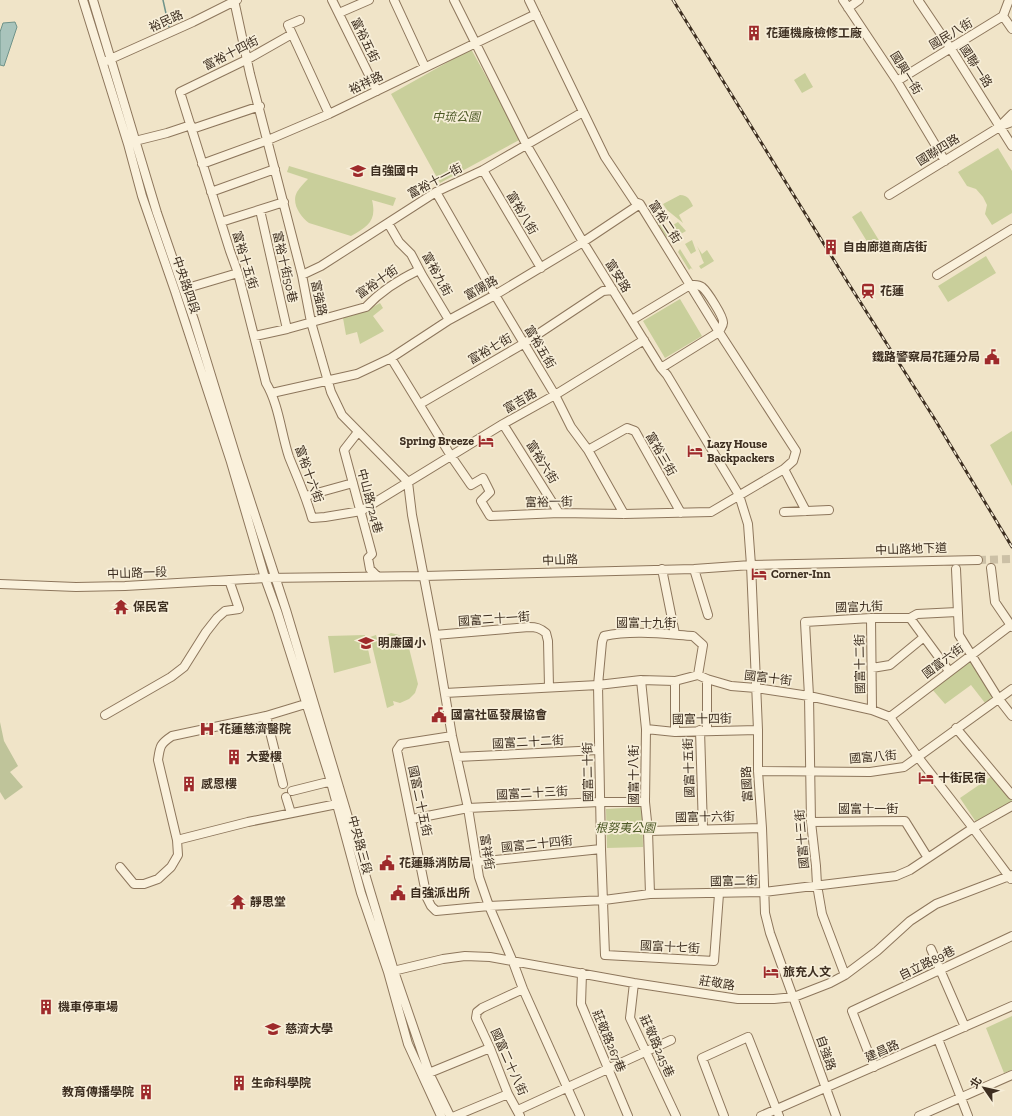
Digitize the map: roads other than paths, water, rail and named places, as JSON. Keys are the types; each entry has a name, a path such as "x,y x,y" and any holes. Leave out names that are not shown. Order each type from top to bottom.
{"street":[{"name":"中央路四段","path":"83,0 128,144 142,196 226,447 266,578"},
{"name":"中央路四段","path":"93,0 157,213 184,289 275,578"},
{"name":"富裕五街","path":"332,0 377,91"},
{"path":"339,13 369,0"},
{"path":"394,0 425,67"},
{"name":"富安路","path":"454,0 474,43 526,144 583,242 661,368 667,375 739,495 747,520 751,565"},
{"name":"富裕二街","path":"529,0 582,112 606,157 635,202 640,204 690,285"},
{"name":"國興一街","path":"843,0 862,26 897,81 945,161"},
{"path":"848,8 859,0"},
{"name":"國聯一路","path":"918,0 951,49 1012,146"},
{"path":"1009,0 1003,16 1012,29"},
{"name":"裕民路","path":"103,63 235,1"},
{"name":"富強路","path":"235,1 302,275 311,322 328,381 338,409 358,432 408,482"},
{"name":"裕祥路","path":"202,164 268,140 329,114 536,14"},
{"name":"國民八街","path":"897,81 1003,16"},
{"path":"300,20 288,25 329,114"},
{"name":"富裕十四街","path":"191,127 180,92 248,59 292,34"},
{"path":"135,141 191,127 260,106"},
{"name":"富裕十一街","path":"302,275 321,266 436,192 483,170 582,112"},
{"name":"國聯四路","path":"889,195 1000,126 1012,114"},
{"name":"國聯四路","path":"1000,126 1012,122"},
{"path":"191,127 211,192 275,169"},
{"name":"富裕八街","path":"483,170 541,268"},
{"name":"富裕十五街","path":"211,192 238,273 266,383 272,392"},
{"name":"富裕五街","path":"436,192 494,295 555,395 571,427 588,450 624,514"},
{"path":"222,222 284,202"},
{"name":"富陽路","path":"328,381 357,374 391,358 449,320 541,268 640,204"},
{"name":"富裕十街50巷","path":"260,210 288,329"},
{"name":"富裕九街","path":"388,223 399,242 412,254 419,270 449,320"},
{"path":"937,275 1012,229"},
{"name":"富裕十街","path":"254,336 288,329 366,307 404,277 419,270"},
{"path":"184,289 238,273"},
{"path":"632,320 690,285 697,284 703,287 714,303 723,318 723,324 719,332 661,368"},
{"name":"富裕七街","path":"420,404 524,344 603,291 613,290"},
{"name":"富裕一街","path":"391,358 451,456 471,485 483,478 490,492 481,501 490,516 559,513 624,514 710,512 784,469 793,461 796,451 719,332"},
{"name":"富吉路","path":"408,482 555,395 644,340"},
{"path":"272,392 328,381"},
{"name":"富裕十六街","path":"272,392 289,456 306,496 312,518 361,511 408,482"},
{"name":"富裕六街","path":"504,424 559,513"},
{"name":"富裕三街","path":"588,450 627,428 635,431 681,513"},
{"name":"中山路724巷","path":"358,432 344,450 372,554 368,558 370,569 378,576"},
{"path":"784,469 806,511"},
{"path":"408,482 412,515 424,576"},
{"path":"306,496 353,483"},
{"path":"784,512 829,510"},
{"name":"中山路地下道","path":"846,563 978,560"},
{"name":"中山路","path":"275,578 424,576 694,569 751,565 846,563"},
{"name":"富國路","path":"751,565 758,730 758,771 765,913 770,933 794,997"},
{"path":"991,568 995,602 1011,626"},
{"path":"662,569 675,634"},
{"path":"694,569 708,615"},
{"path":"956,569 959,635 998,698 1012,716"},
{"name":"富祥街","path":"424,576 452,736 468,808 479,878 523,988 580,1116"},
{"name":"中央路三段","path":"266,578 310,703"},
{"name":"中山路一段","path":"0,584 76,587 125,586 275,578"},
{"name":"中央路三段","path":"275,578 310,703 391,972 408,1044 441,1116"},
{"path":"105,715 171,677 184,667 206,632 217,618 225,611 239,610 229,580"},
{"name":"國富九街","path":"809,622 871,618 910,618 917,614 957,612"},
{"name":"國富十二街","path":"871,618 872,710"},
{"path":"910,618 950,671"},
{"name":"國富十三街","path":"809,622 805,622 809,696 811,822 817,885 822,914 845,975"},
{"name":"國富六街","path":"890,717 1011,626"},
{"name":"國富二十一街","path":"435,635 536,627 546,633 548,641 548,687"},
{"name":"國富十九街","path":"598,685 602,642 604,636 611,634 646,633 693,636 702,645 698,675"},
{"path":"872,668 890,666 924,637"},
{"path":"445,693 598,685 641,680 675,681 698,675"},
{"name":"國富十街","path":"698,675 707,680 731,686 809,696 872,710 890,717"},
{"name":"國富十八街","path":"641,680 646,729 645,802 648,831 650,894"},
{"name":"國富十五街","path":"702,829 703,731 707,680"},
{"path":"675,681 675,732"},
{"name":"國富二十街","path":"598,685 601,849 605,956"},
{"name":"國富八街","path":"758,771 877,771 904,767 1012,689"},
{"path":"120,867 134,884 144,884 158,879 171,866 178,855 177,840 158,760 159,750 163,742 172,736 266,716 310,703"},
{"path":"266,716 283,784"},
{"path":"890,717 918,758 1011,877"},
{"path":"956,728 1012,795"},
{"name":"國富十四街","path":"646,729 675,732 758,730"},
{"name":"國富二十五街","path":"436,912 427,898 397,750 401,744 452,736"},
{"name":"國富二十二街","path":"457,757 599,750"},
{"path":"291,813 289,794 334,780"},
{"name":"中央路三段","path":"334,780 337,804 361,893 429,1073 450,1116"},
{"name":"國富二十三街","path":"412,819 468,808 600,802 645,802"},
{"path":"177,840 291,813 337,804"},
{"name":"國富二街","path":"436,912 489,906 604,900 650,894 719,894 764,892 896,876 910,870 973,828 1012,806"},
{"name":"國富十一街","path":"811,822 905,821 928,858"},
{"name":"國富十六街","path":"648,831 762,828"},
{"name":"國富二十四街","path":"476,862 601,849"},
{"name":"莊敬路","path":"391,972 443,959 465,956 490,957 634,983 738,999 774,1000 794,997 830,983 845,975 878,951 910,921 936,904 1011,877"},
{"name":"國富十七街","path":"605,956 714,961 719,894"},
{"name":"自立路89巷","path":"874,1067 852,1011 1012,936"},
{"path":"931,949 965,1027"},
{"name":"莊敬路267巷","path":"582,973 581,1004 628,1116"},
{"name":"莊敬路245巷","path":"634,983 630,1018 676,1116"},
{"name":"國富二十八街","path":"519,1113 508,1094 490,1048 476,1018 477,1012 482,1008 523,988"},
{"name":"自強路","path":"794,997 836,1116"},
{"name":"建昌路","path":"761,1116 778,1113 874,1067 1011,1008"},
{"path":"724,1116 702,1058 748,1037 778,1113"},
{"path":"938,1039 968,1116"},
{"path":"519,1113 566,1087 608,1070 671,1040"},
{"path":"429,1073 490,1048"},
{"path":"919,1116 1012,1075"},
{"path":"455,1116 508,1094"}],"water":[{"path":"15,22 17,27 4,66 0,65 0,32 3,23"}],"waterway":[{"path":"163,0 169,27"}],"tunnel":[{"path":"978,560 1012,559"}],"railway":[{"path":"673,0 850,286 934,418 1012,547"}],"place":[{"name":"花蓮機廠檢修工廠","path":"754,33"},
{"name":"自強國中","path":"358,171"},
{"name":"自由廊道商店街","path":"831,247"},
{"name":"花蓮","path":"868,291"},
{"name":"鐵路警察局花蓮分局","path":"992,357"},
{"name":"Spring Breeze","path":"486,441"},
{"name":"Lazy House Backpackers","path":"695,451"},
{"name":"Corner-Inn","path":"759,574"},
{"name":"保民宮","path":"121,607"},
{"name":"明廉國小","path":"366,643"},
{"name":"國富社區發展協會","path":"439,715"},
{"name":"花蓮慈濟醫院","path":"207,729"},
{"name":"大愛樓","path":"234,757"},
{"name":"十街民宿","path":"926,778"},
{"name":"感恩樓","path":"189,784"},
{"name":"花蓮縣消防局","path":"387,863"},
{"name":"自強派出所","path":"398,893"},
{"name":"靜思堂","path":"238,902"},
{"name":"旅充人文","path":"771,972"},
{"name":"機車停車場","path":"46,1007"},
{"name":"慈濟大學","path":"273,1029"},
{"name":"生命科學院","path":"239,1083"},
{"name":"教育傳播學院","path":"146,1092"}],"park label":[{"name":"中琉公園","path":"456,117"},
{"name":"根努夷公園","path":"625,828"}]}
